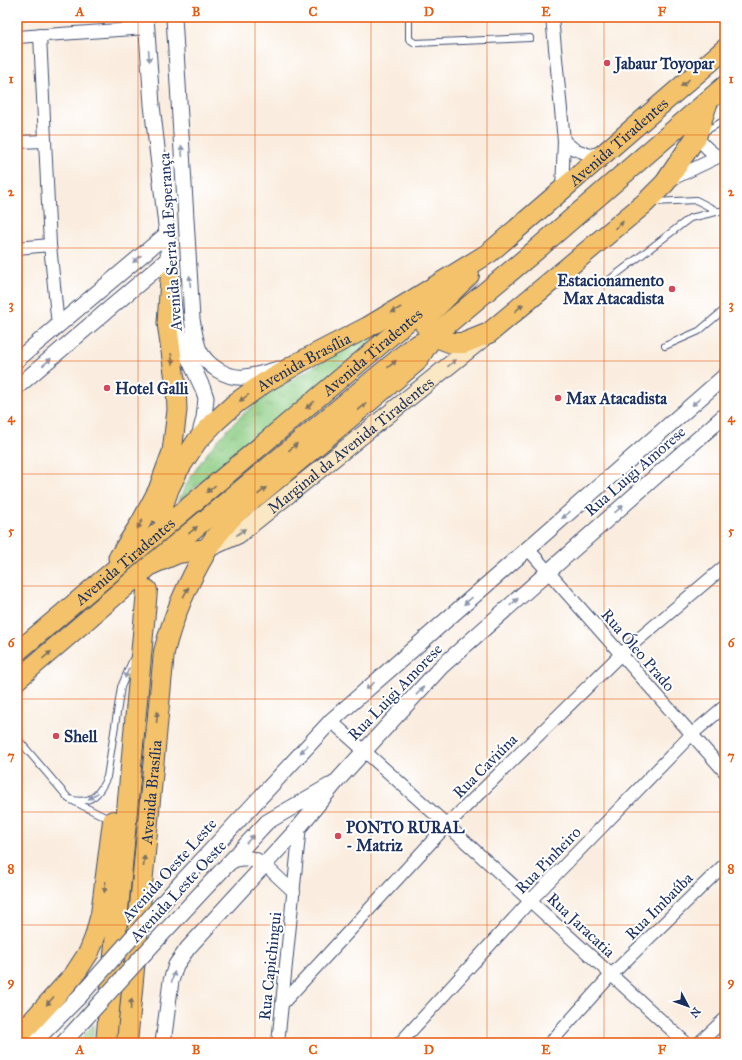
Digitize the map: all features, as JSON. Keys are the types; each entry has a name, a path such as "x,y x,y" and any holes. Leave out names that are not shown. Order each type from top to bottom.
{"highway":[{"name":"Avenida Tiradentes","path":"489,253 725,49"},
{"name":"Avenida Tiradentes","path":"433,336 725,86"},
{"path":"489,253 481,263 429,314 425,326 433,336 452,343 464,342 489,333 645,203 665,183 696,137 708,101"},
{"path":"637,162 696,137"},
{"name":"Avenida Brasília","path":"160,514 178,470 197,441 216,420 236,404 264,383 300,362 368,327 489,253"},
{"name":"Avenida Brasília","path":"127,1043 164,652 170,626 180,602 207,549 218,533 235,514 416,362 433,336"},
{"path":"152,564 178,553 207,549"},
{"name":"Avenida Brasília","path":"106,1043 147,590"},
{"path":"17,1038 74,975 89,952 95,937 101,914 113,820 136,711"}],"main road":[{"name":"Avenida Tiradentes","path":"17,652 489,253"},
{"path":"84,624 97,605 99,599 99,583 131,541 142,522 158,490 172,452 177,410 176,387 167,323 170,279"},
{"name":"Marginal da Avenida Tiradentes","path":"207,549 238,535 489,333"},
{"name":"Avenida Tiradentes","path":"17,680 152,564 411,348 433,336"}],"street":[{"name":"Avenida Serra da Esperança","path":"174,17 192,320 197,344 200,352 209,364 229,376 244,377 256,375 300,362"},
{"path":"552,17 564,141 562,190"},
{"name":"Avenida Serra da Esperança","path":"146,22 152,105 176,324 185,350 206,398 204,418 197,441"},
{"path":"17,36 40,35 146,22"},
{"path":"40,35 50,245 58,326"},
{"path":"696,137 708,149 722,156"},
{"path":"17,142 45,141"},
{"path":"564,141 574,150 590,155 607,150"},
{"path":"665,183 722,156"},
{"path":"17,360 167,234"},
{"path":"17,248 50,245"},
{"path":"17,387 168,259"},
{"name":"Rua Luigi Amorese","path":"331,721 725,376"},
{"name":"Rua Luigi Amorese","path":"163,1043 170,992 176,965 188,948 300,826 336,782 441,667 725,415"},
{"name":"Rua Óleo Prado","path":"528,549 725,772"},
{"name":"Rua Caviúna","path":"282,1004 448,825 621,654 725,566"},
{"name":"Rua Pinheiro","path":"400,1043 530,901 692,734 725,706"},
{"name":"Rua Jaracatia","path":"331,721 448,825 686,1043"},
{"name":"Avenida Oeste Leste","path":"33,1043 80,996 176,889 331,721"},
{"name":"Avenida Leste Oeste","path":"63,1043 266,822 336,782"},
{"name":"Rua Capichingui","path":"278,1043 300,826"},
{"path":"224,868 232,860 244,858 255,859 265,865"},
{"name":"Rua Imbaúba","path":"550,1043 612,975 725,864"},
{"name":"Rua Capichingui","path":"265,865 294,892"},
{"path":"699,1043 725,1019"}],"lane":[{"path":"409,17 409,39 411,42 415,43 530,38"},
{"path":"696,137 725,120"},
{"path":"645,203 696,200 722,211"},
{"path":"609,280 690,218 722,211"},
{"path":"665,346 699,331 725,309"},
{"path":"70,799 80,802 90,799 101,790 107,777 121,687 142,637"},
{"path":"17,738 70,799 113,820"}],"green space":[{"path":"409,310 178,502 183,490 210,450 227,430 255,404 266,395"},
{"path":"94,1024 92,1043 77,1043"}],"place":[{"name":"Jabaur Toyopar","path":"607,63"},
{"name":"Estacionamento Max Atacadista","path":"672,289"},
{"name":"Hotel Galli","path":"107,388"},
{"name":"Max Atacadista","path":"558,398"},
{"name":"Shell","path":"56,736"},
{"name":"PONTO RURAL - Matriz","path":"338,836"}]}
